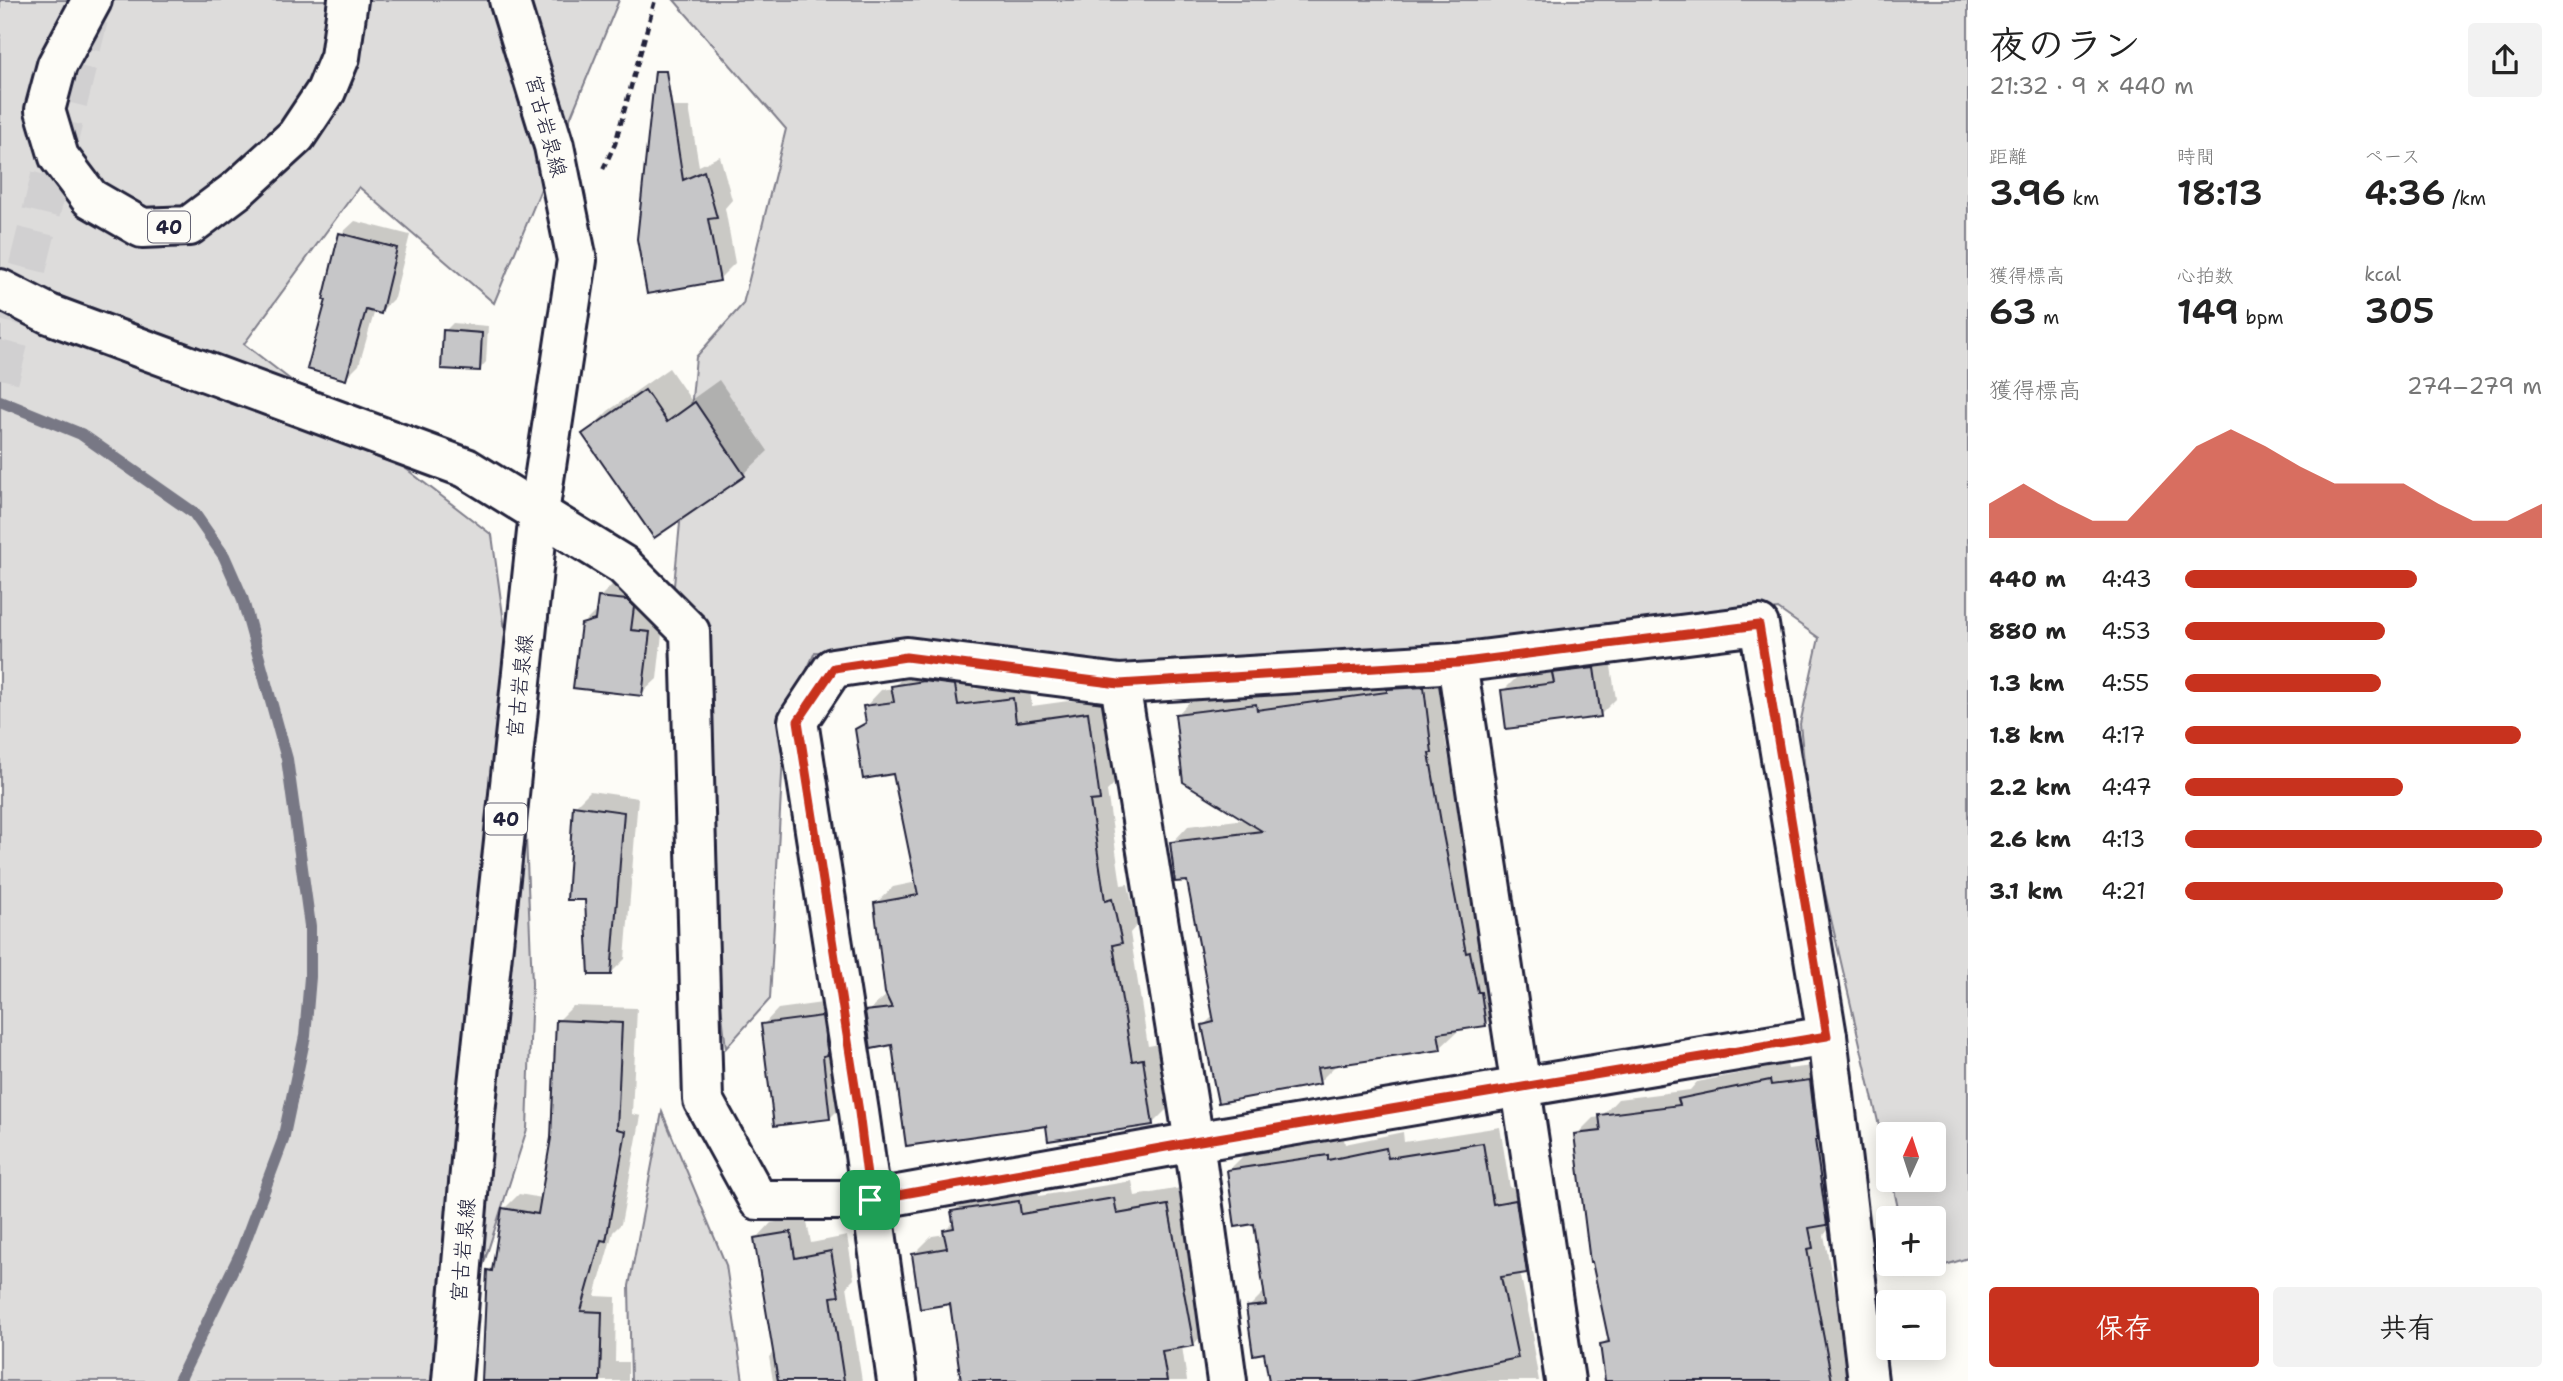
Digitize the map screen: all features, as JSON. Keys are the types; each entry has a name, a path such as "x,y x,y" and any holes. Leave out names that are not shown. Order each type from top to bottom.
{"street":[{"name":"40","path":"92,0 57,65 45,110 59,157 90,198 142,228 189,226 238,189 296,136 326,91 340,57 348,0"},
{"name":"宮古岩泉線","path":"452,1381 475,1113 538,513 577,260 554,146 509,0"},
{"path":"0,289 50,314 466,468 623,565 690,632 703,1100 758,1200 870,1200 1194,1142 1827,1036"},
{"path":"897,1381 859,1112 798,721 834,668 906,657 1119,684 1457,663 1759,625 1827,1036 1868,1381"},
{"path":"1457,663 1565,1381"},
{"path":"1119,684 1194,1142 1227,1381"}],"path":[{"path":"598,178 615,144 655,0"}],"shaded area":[{"path":"0,0 619,0 494,303 359,187 244,344 492,535 523,762 532,984 527,1129 446,1381 0,1381"},
{"path":"674,0 1968,0 1968,1258 1946,1265 1946,1206 1897,1206 1895,1192 1946,1192 1946,1122 1878,1122 1812,837 1800,724 1819,638 1778,609 1561,637 1388,647 1209,665 1082,664 815,652 785,718 770,999 726,1048 673,596 696,357 743,304 786,129"},
{"path":"662,1112 726,1265 743,1381 631,1381 629,1286"}],"building":[{"path":"655,71 666,71 683,180 704,171 717,218 708,219 720,281 647,294 637,239"},
{"path":"339,233 397,248 381,314 366,310 346,380 307,369 326,300 323,300"},
{"path":"443,330 482,333 480,371 441,369"},
{"path":"645,390 667,422 695,402 745,476 654,538 582,434"},
{"path":"598,597 627,600 634,607 631,630 650,632 642,696 573,688 581,624 595,620"},
{"path":"1594,668 1601,717 1506,729 1501,690 1554,683 1552,673"},
{"path":"924,681 955,685 958,705 1013,698 1016,722 1088,712 1100,800 1090,801 1105,901 1112,899 1122,943 1113,945 1132,1061 1143,1059 1153,1125 1048,1141 1046,1126 906,1146 892,1045 871,1049 865,1011 892,1008 885,993 874,903 918,895 893,774 863,779 855,729 866,723 863,706 894,702 891,686"},
{"path":"1424,687 1432,753 1429,753 1443,834 1466,953 1470,952 1478,992 1481,992 1486,1026 1438,1033 1441,1050 1317,1068 1320,1084 1218,1103 1202,1025 1214,1022 1187,881 1175,882 1170,842 1262,831 1183,782 1175,714 1256,704 1257,710 1387,692 1387,689"},
{"path":"573,805 624,812 611,975 589,975 585,900 567,900"},
{"path":"822,1016 828,1055 823,1056 830,1119 774,1126 761,1024"},
{"path":"556,1020 622,1023 617,1129 626,1131 606,1241 601,1240 581,1311 602,1312 600,1381 482,1381 487,1270 492,1271 502,1208 538,1214 551,1138"},
{"path":"1770,1080 1771,1085 1810,1080 1827,1225 1809,1228 1813,1248 1807,1249 1832,1381 1605,1381 1600,1344 1609,1342 1590,1262 1574,1134 1601,1131 1599,1115 1680,1105 1678,1099"},
{"path":"1483,1143 1493,1204 1516,1200 1527,1273 1501,1277 1518,1358 1408,1381 1269,1381 1264,1353 1253,1355 1246,1307 1266,1305 1254,1224 1235,1227 1227,1170 1328,1155 1328,1160 1386,1148 1388,1158"},
{"path":"1114,1198 1117,1214 1168,1205 1194,1346 1162,1351 1167,1381 961,1381 950,1304 920,1309 912,1254 947,1248 943,1230 954,1228 951,1211 1019,1201 1021,1214"},
{"path":"791,1232 795,1258 831,1251 839,1296 831,1297 844,1381 778,1381 754,1238"}],"waterway":[{"path":"0,401 81,434 194,513 224,556 242,597 287,759 310,926 310,977 305,1036 283,1140 241,1252 179,1381"}],"tunnel":[{"path":"0,379 89,19"}],"route":[{"path":"1759,625 1827,1036 1194,1142 870,1200 859,1112 798,721 834,668 906,657 1119,684 1457,663 1759,625"}]}
